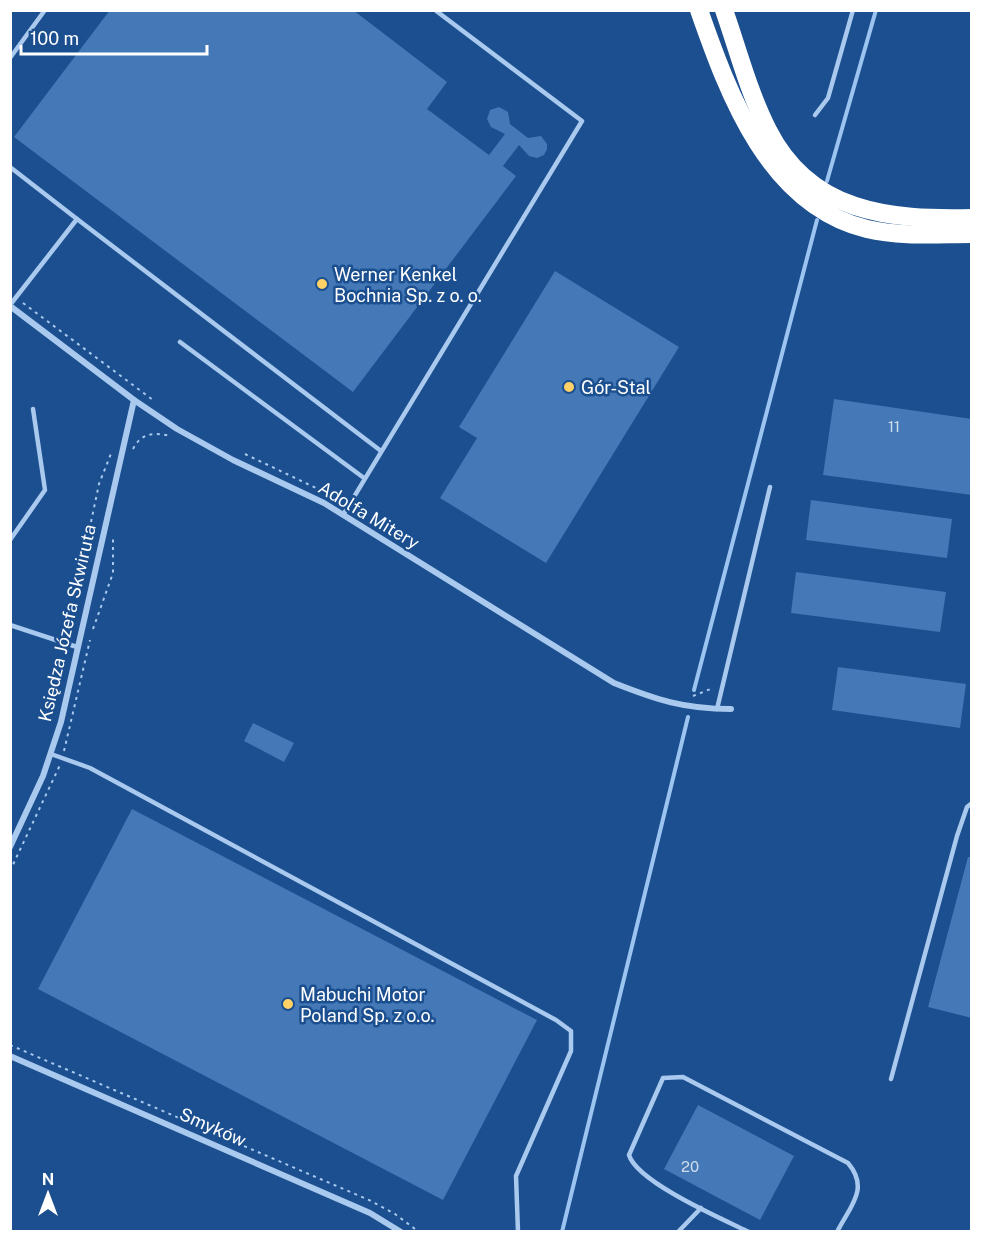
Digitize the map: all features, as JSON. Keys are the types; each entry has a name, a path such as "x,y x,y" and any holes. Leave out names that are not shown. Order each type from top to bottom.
{"highway":[{"path":"699,10 723,71 754,136 769,162 802,196 839,221 867,229 901,234 972,234"},
{"path":"724,10 768,130 784,156 804,177 845,204 871,213 900,217 972,218"}],"street":[{"name":"Adolfa Mitery","path":"10,306 134,400 206,446 303,492 343,514 614,683 694,709 730,709"},
{"name":"Księdza Józefa Skwiruta","path":"10,847 51,754 134,400"},
{"name":"Smyków","path":"10,1056 370,1213 401,1232"}],"lane":[{"path":"10,58 45,10"},
{"path":"343,514 582,121 435,10"},
{"path":"815,115 828,98 853,10"},
{"path":"10,166 381,451"},
{"path":"10,306 77,219"},
{"path":"180,342 364,478"},
{"path":"10,540 45,490 33,409"},
{"path":"717,709 770,487"},
{"path":"10,625 77,647"},
{"path":"51,754 90,768 556,1020 571,1031 571,1051 516,1176 518,1232"},
{"path":"891,1079 957,836 967,807 972,803"},
{"path":"749,1232 701,1208 644,1175 632,1164 629,1155 663,1078 683,1077 848,1163 856,1173 858,1192 837,1232"},
{"path":"678,1232 701,1208"}],"path":[{"path":"17,298 156,402"},
{"path":"91,522 99,484 116,436 125,439"},
{"path":"10,1045 369,1200 395,1214 419,1232"}],"building":[{"name":"Werner Kenkel Bochnia Sp. z o. o.","path":"110,10 353,10 447,82 427,109 489,155 505,134 491,127 487,119 490,110 499,107 508,112 510,124 528,138 541,136 547,144 547,149 544,155 537,158 529,156 519,145 503,166 516,176 353,392 14,137"},
{"name":"Gór-Stal","path":"555,271 679,347 546,563 440,498 477,438 459,427"},
{"path":"834,399 972,419 972,495 823,475"},
{"path":"811,500 952,519 947,558 806,540"},
{"path":"796,572 946,592 940,632 791,613"},
{"path":"838,667 966,684 960,728 832,710"},
{"path":"253,723 294,743 284,762 244,741"},
{"name":"Mabuchi Motor Poland Sp. z o.o.","path":"132,809 537,1020 443,1200 38,989"},
{"path":"968,857 972,857 972,1018 928,1007"},
{"path":"698,1105 794,1156 760,1220 664,1169"}],"waterway":[{"path":"827,181 876,10"},
{"path":"694,690 817,220"},
{"path":"562,1232 688,717"}],"place":[{"name":"Werner Kenkel Bochnia Sp. z o. o.","path":"322,284"},
{"name":"Gór-Stal","path":"569,387"},
{"name":"Mabuchi Motor Poland Sp. z o.o.","path":"288,1004"}]}
